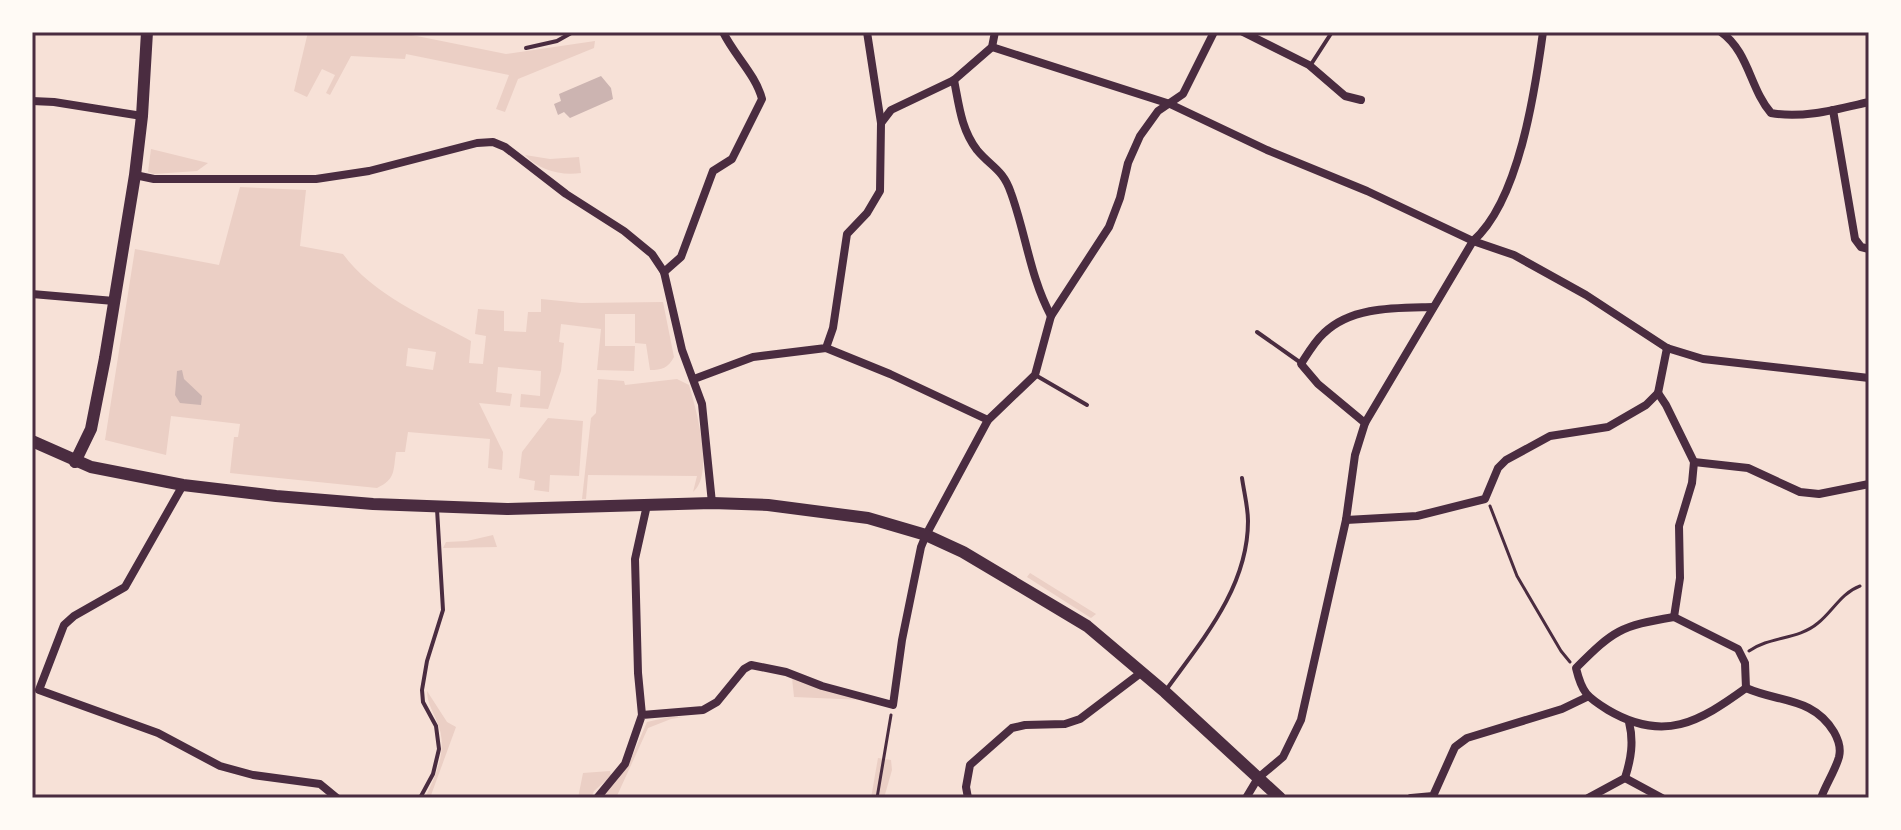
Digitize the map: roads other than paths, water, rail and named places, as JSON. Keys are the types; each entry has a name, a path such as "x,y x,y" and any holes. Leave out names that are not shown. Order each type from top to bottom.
{"main road":[{"path":"75,462 91,429 114,301 135,175 147,32"},
{"path":"32,441 75,462 183,485 276,496 507,509 712,503 768,505 868,518 926,535 974,559 1087,626 1165,692 1280,798"}],"street":[{"path":"664,272 681,257 713,171 732,159 762,99 758,86 733,53 723,32"},
{"path":"826,348 833,328 847,234 867,213 880,191 881,123 867,32"},
{"path":"881,123 891,110 954,80 992,47 995,32"},
{"path":"642,715 703,710 717,702 744,669 751,665 786,672 822,686 893,705 902,640 926,535 988,420 1035,375 1051,316 1109,227 1128,163 1140,136 1158,111 1183,94 1214,32"},
{"path":"1243,32 1261,35 1310,66 1345,96 1361,100"},
{"path":"1246,798 1258,778 1283,757 1301,720 1346,520 1355,455 1365,423 1473,241 1486,230 1519,155 1543,32"},
{"path":"1721,32 1740,52 1763,105 1771,113 1782,115 1833,110 1869,102"},
{"path":"992,47 1170,104 1473,241 1514,255 1586,295 1667,348 1703,359 1869,378"},
{"path":"954,80 961,119 970,140 1002,172 1012,193 1040,296 1051,316"},
{"path":"32,101 142,116"},
{"path":"1833,110 1855,239 1861,247 1869,249"},
{"path":"135,175 154,179 316,179 369,171 477,143 493,142 505,147 566,194 624,231 652,254 664,272 682,350 702,404 712,503"},
{"path":"32,294 114,301"},
{"path":"1365,423 1318,384 1301,364 1322,334 1340,320 1355,314 1392,308 1433,307"},
{"path":"694,379 753,357 826,348 988,420"},
{"path":"1346,520 1417,516 1485,499 1498,468 1506,460 1550,436 1608,427 1646,405 1658,393 1667,348"},
{"path":"1658,393 1694,462 1692,483 1679,526 1680,578 1674,617"},
{"path":"1694,462 1748,468 1800,492 1819,494 1869,484"},
{"path":"183,485 125,587 64,625 39,690 158,733 220,766 253,775 320,784 337,798"},
{"path":"597,798 625,764 642,715 635,559 647,505"},
{"path":"1674,617 1727,642 1743,655 1746,688 1712,712 1687,723 1660,727 1629,722 1587,697 1579,683 1576,668 1606,639 1625,627 1674,617"},
{"path":"968,798 966,787 970,765 1012,728 1065,724 1080,719 1142,672"},
{"path":"1746,688 1817,710 1831,727 1840,753 1821,798"},
{"path":"1411,798 1435,797 1455,747 1467,738 1562,709 1587,697"},
{"path":"1588,798 1625,778 1632,757 1629,722"},
{"path":"1625,778 1662,798"}],"lane":[{"path":"526,48 557,41 573,32"},
{"path":"1310,66 1332,32"},
{"path":"1257,332 1301,364"},
{"path":"1035,375 1087,405"},
{"path":"1165,692 1229,598 1241,568 1248,521 1242,478"},
{"path":"420,798 433,774 439,749 436,726 423,702 422,690 427,661 443,610 437,506"}]}
